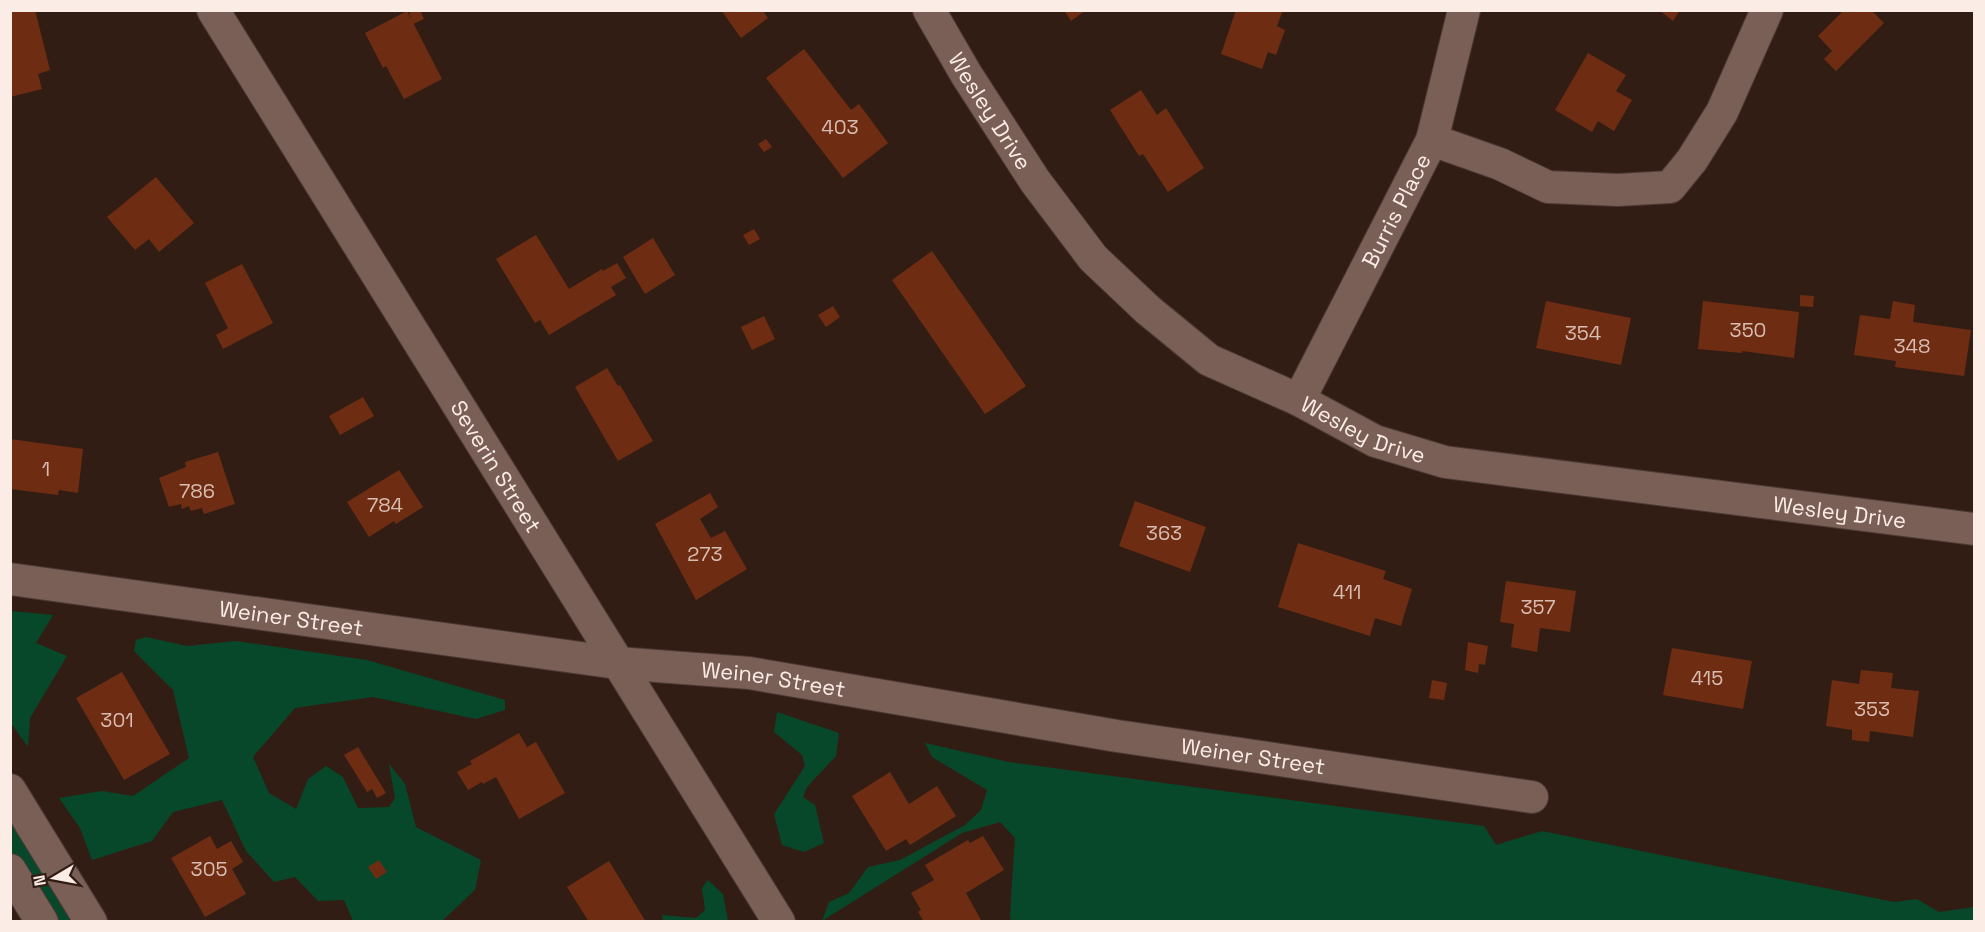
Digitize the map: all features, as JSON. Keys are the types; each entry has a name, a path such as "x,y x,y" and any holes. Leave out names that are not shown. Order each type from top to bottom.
{"street":[{"name":"Severin Street","path":"213,10 779,921"},
{"name":"Wesley Drive","path":"929,10 966,74 1035,181 1093,258 1148,310 1209,360 1299,400 1375,441 1445,462 1974,529"},
{"name":"Burris Place","path":"1299,400 1432,140 1464,10"},
{"path":"1432,140 1500,164 1548,187 1618,190 1670,187 1692,159 1722,112 1767,10"},
{"name":"Weiner Street","path":"10,579 617,663 748,673 1117,736 1532,797"},
{"path":"10,789 91,921"},
{"path":"10,870 42,921"}],"green space":[{"path":"11,611 53,615 36,643 67,656 30,718 28,747 11,723"},
{"path":"146,637 187,646 236,641 367,660 505,700 505,710 476,719 373,697 295,708 253,757 269,793 296,809 308,779 326,766 343,777 358,808 389,807 395,798 389,764 405,784 416,827 481,860 475,890 442,921 353,921 344,900 318,901 295,877 274,882 246,851 222,800 173,812 152,841 92,860 80,828 59,798 102,791 133,796 189,758 173,690 134,651 136,640"},
{"path":"777,712 839,733 836,756 807,787 803,797 815,805 824,843 804,852 782,845 774,814 805,766 802,755 774,732"},
{"path":"925,743 1009,762 1484,826 1496,845 1542,831 1894,902 1917,899 1939,912 1974,907 1974,921 1011,921 1015,838 1000,822 962,833 822,921 829,902 849,893 868,867 900,860 965,825 981,810 987,790 932,757"},
{"path":"10,807 80,921 53,921 11,851"},
{"path":"708,880 723,894 728,921 663,921 662,915 696,918 705,910 702,888"}],"building":[{"path":"10,10 35,10 50,70 38,74 42,89 10,97"},
{"path":"420,10 424,19 413,24 409,13"},
{"path":"721,10 762,10 768,18 741,38"},
{"path":"1064,10 1086,10 1071,21"},
{"path":"1236,10 1283,10 1277,26 1285,30 1276,55 1268,52 1262,69 1221,54"},
{"path":"1659,10 1680,10 1673,21"},
{"path":"1844,10 1871,10 1884,23 1836,71 1824,59 1832,51 1818,36"},
{"path":"407,11 442,79 404,99 386,66 383,68 365,33"},
{"path":"804,49 851,110 859,104 888,143 843,178 766,78"},
{"path":"1588,53 1626,75 1616,91 1632,100 1614,131 1598,121 1592,132 1555,110"},
{"path":"1141,90 1157,115 1166,108 1204,168 1168,192 1143,154 1139,156 1110,110"},
{"path":"766,139 772,147 764,152 758,144"},
{"path":"156,177 194,223 159,252 149,239 135,250 107,217"},
{"path":"754,229 760,239 749,245 743,235"},
{"path":"536,235 569,289 602,269 603,271 617,263 626,278 611,287 616,295 549,335 540,320 535,323 496,259"},
{"path":"653,238 675,275 645,294 623,257"},
{"path":"932,251 1026,386 985,414 892,280"},
{"path":"242,264 273,323 223,349 216,335 228,328 205,283"},
{"path":"1800,295 1814,296 1813,307 1800,306"},
{"path":"1546,301 1631,318 1621,365 1536,348"},
{"path":"1703,301 1799,312 1794,358 1742,351 1742,353 1698,349"},
{"path":"1893,301 1915,305 1913,322 1971,330 1964,376 1895,367 1896,361 1854,355 1860,315 1890,319"},
{"path":"833,306 840,317 826,327 818,315"},
{"path":"764,316 775,339 752,350 741,327"},
{"path":"607,368 618,386 620,385 653,441 618,461 575,387"},
{"path":"363,397 374,416 340,435 329,416"},
{"path":"10,439 83,449 78,493 59,490 58,495 10,489"},
{"path":"218,452 235,504 204,514 202,508 191,511 189,506 182,509 181,504 169,507 159,478 186,467 185,462"},
{"path":"399,470 423,507 396,524 394,521 369,537 347,502"},
{"path":"710,493 718,507 700,519 711,538 725,531 747,569 696,600 655,524"},
{"path":"1135,501 1206,527 1190,572 1119,546"},
{"path":"1298,543 1386,571 1383,579 1412,589 1401,626 1375,618 1370,636 1278,607"},
{"path":"1506,581 1576,591 1570,632 1540,628 1537,652 1511,647 1514,624 1500,622"},
{"path":"1468,642 1488,646 1485,665 1479,664 1478,673 1465,670"},
{"path":"1672,648 1752,661 1743,709 1663,695"},
{"path":"1861,670 1893,673 1891,688 1919,691 1913,737 1870,731 1869,742 1852,740 1852,730 1826,726 1832,680 1859,684"},
{"path":"122,672 170,754 124,780 76,698"},
{"path":"1432,680 1447,683 1444,700 1429,698"},
{"path":"519,733 527,747 536,742 565,793 519,819 496,777 468,790 457,772 472,764 470,761"},
{"path":"358,747 386,793 377,798 372,789 367,792 344,755"},
{"path":"890,772 909,804 937,786 956,816 910,845 906,839 886,851 852,796"},
{"path":"210,836 217,849 231,841 243,862 232,869 246,894 205,917 171,858"},
{"path":"983,836 1004,870 966,893 982,922 924,922 918,912 921,910 911,893 934,880 925,865 968,840 970,843"},
{"path":"379,860 387,872 376,879 368,867"},
{"path":"609,861 646,922 589,922 567,887"}]}
